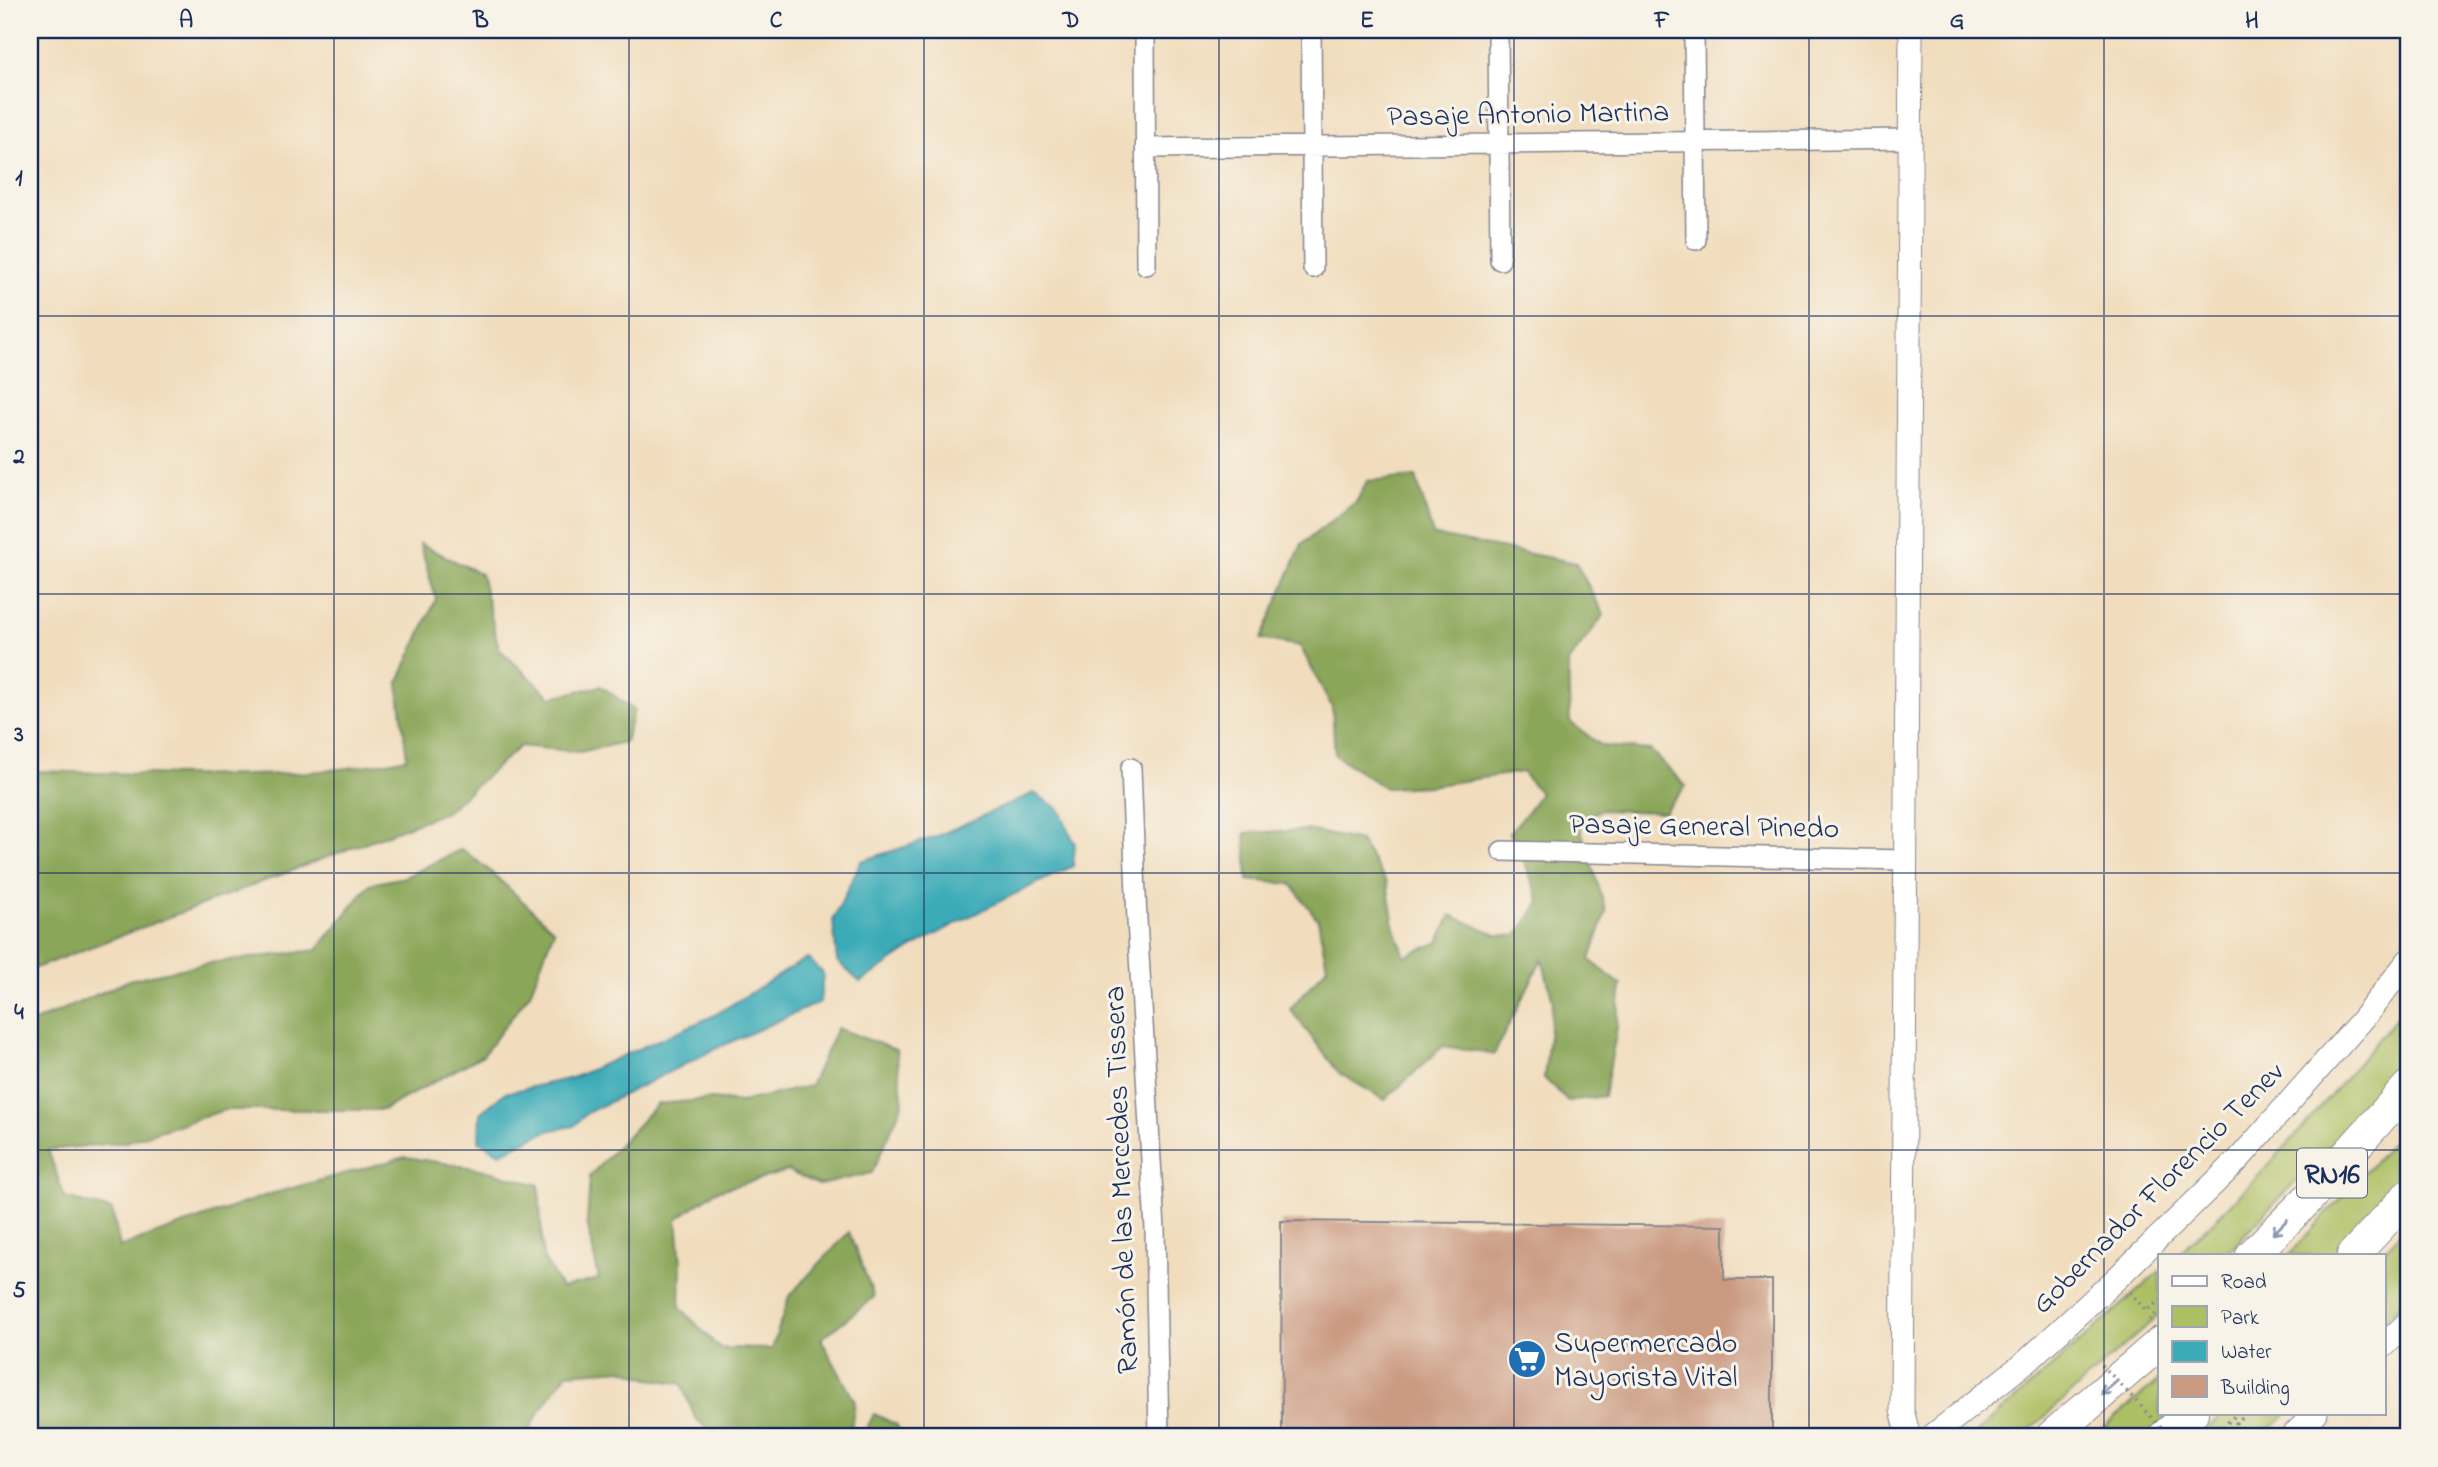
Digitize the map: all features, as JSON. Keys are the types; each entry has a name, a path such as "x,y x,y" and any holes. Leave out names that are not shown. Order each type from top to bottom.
{"highway":[{"name":"RN16","path":"2253,1254 2307,1200 2408,1087"},
{"name":"RN16","path":"2354,1254 2408,1196"},
{"path":"2051,1437 2158,1345"},
{"path":"2164,1437 2191,1414"}],"street":[{"path":"1145,30 1146,265"},
{"path":"1311,30 1313,268"},
{"path":"1499,30 1500,260"},
{"path":"1694,30 1696,240"},
{"path":"1909,1437 1902,1410 1911,30"},
{"name":"Pasaje Antonio Martina","path":"1146,148 1911,139"},
{"name":"Ramón de las Mercedes Tissera","path":"1131,768 1155,1229 1159,1437"},
{"name":"Pasaje General Pinedo","path":"1502,850 1905,860"},
{"name":"Gobernador Florencio Tenev","path":"1931,1437 2028,1360 2238,1160 2362,1020 2408,961"},
{"path":"2386,1344 2408,1322"},
{"path":"2291,1437 2315,1414"}],"path":[{"path":"2127,1287 2146,1311 2158,1302"},
{"path":"2102,1365 2169,1437"},
{"path":"2212,1437 2237,1414"},
{"path":"2246,1414 2236,1423 2249,1437"}],"green space":[{"path":"1416,477 1433,535 1576,563 1604,615 1568,662 1570,722 1602,746 1650,750 1686,786 1664,812 1601,810 1578,820 1606,911 1590,960 1621,985 1616,1034 1604,1096 1568,1101 1544,1078 1553,1001 1542,959 1494,1054 1443,1046 1385,1100 1339,1073 1290,1009 1327,967 1318,920 1291,884 1248,880 1245,833 1308,830 1360,841 1387,883 1394,926 1405,956 1439,942 1451,915 1497,935 1516,936 1540,902 1523,858 1509,833 1540,793 1522,772 1429,786 1385,788 1335,755 1332,707 1300,646 1261,639 1302,544 1357,501 1367,481"},
{"path":"420,544 481,574 499,649 551,697 601,686 634,710 625,742 580,752 520,746 446,812 30,970 30,771 267,775 314,772 407,758 398,683 436,599"},
{"path":"462,849 554,930 530,993 483,1055 383,1110 224,1110 125,1142 48,1150 65,1198 112,1210 120,1247 267,1195 405,1157 481,1169 539,1185 543,1257 561,1288 599,1279 587,1222 590,1176 657,1104 712,1099 741,1102 810,1086 837,1028 896,1050 903,1103 872,1173 819,1185 788,1171 716,1191 677,1219 681,1264 680,1307 719,1348 772,1349 789,1296 849,1232 874,1297 821,1339 855,1402 850,1437 716,1437 695,1418 681,1383 649,1379 623,1369 567,1373 540,1411 526,1437 30,1437 30,1024 132,979 209,963 317,950 370,884 405,877"},
{"path":"2408,1003 2408,1057 2376,1097 2226,1254 2178,1254 2239,1196 2326,1101"},
{"path":"2408,1125 2408,1176 2336,1254 2290,1254"},
{"path":"2408,1224 2408,1296 2386,1320 2386,1254 2382,1254"},
{"path":"2158,1273 2158,1316 2022,1437 1972,1437"},
{"path":"2158,1381 2158,1414 2174,1414 2145,1437 2093,1437"},
{"path":"874,1414 897,1425 902,1437 869,1437 866,1430"},
{"path":"2224,1414 2287,1414 2260,1437 2197,1437"}],"water":[{"path":"1034,793 1059,809 1075,844 1073,866 938,933 860,982 837,961 833,920 861,861 935,837"},
{"path":"807,958 823,973 820,1002 715,1049 587,1113 574,1126 547,1131 500,1153 479,1141 480,1113 505,1093 572,1078 713,1016"}],"building":[{"name":"Supermercado Mayorista Vital","path":"1281,1221 1724,1226 1724,1280 1772,1280 1772,1437 1282,1437"}],"place":[{"name":"Supermercado Mayorista Vital","path":"1527,1359"}]}
